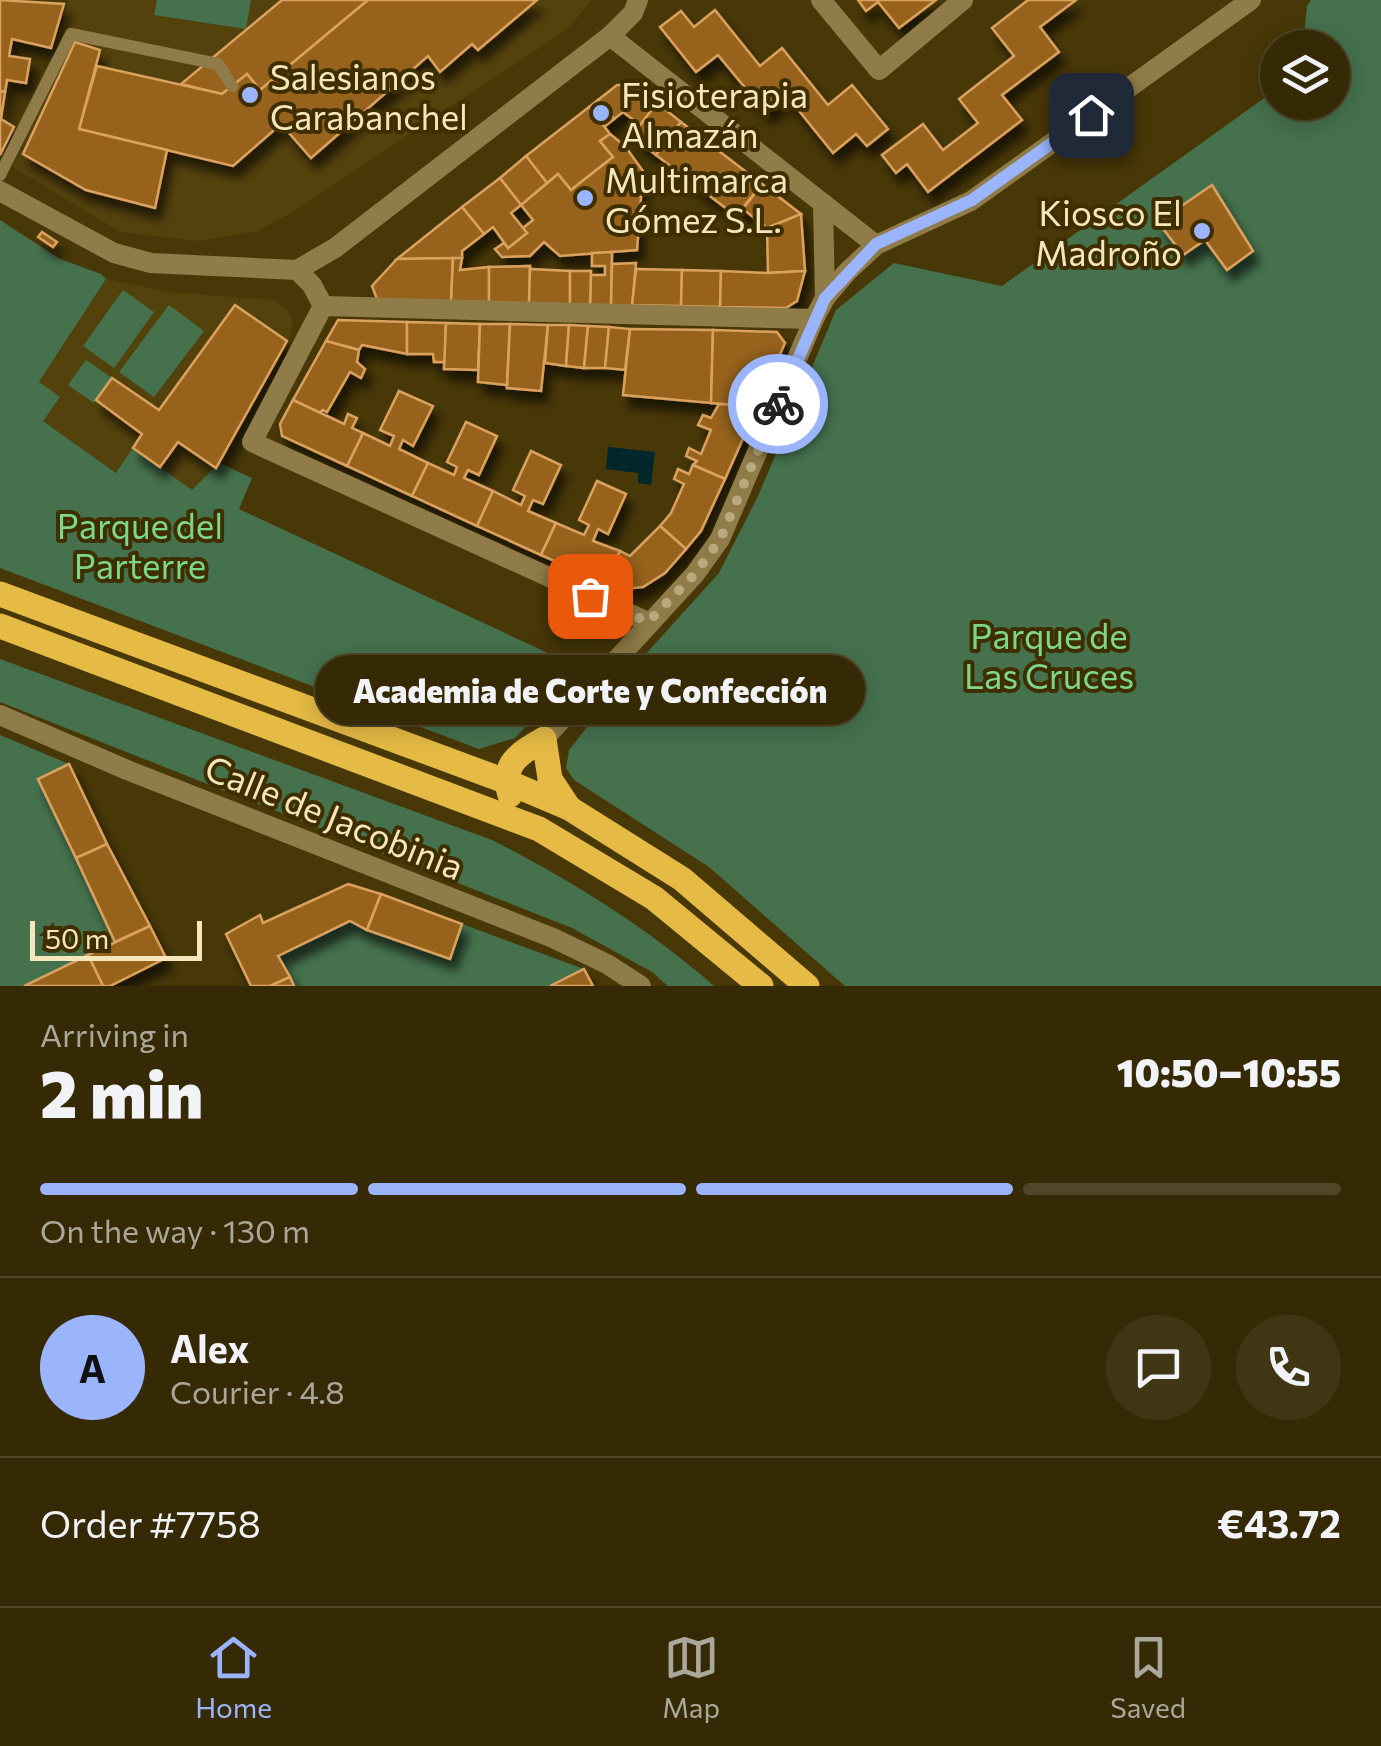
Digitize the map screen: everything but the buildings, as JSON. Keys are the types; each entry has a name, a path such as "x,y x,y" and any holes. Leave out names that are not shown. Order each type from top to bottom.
{"main road":[{"path":"0,594 506,781 569,808 682,879 807,986"},
{"path":"0,626 539,829 654,898 761,986"},
{"path":"539,829 512,802 506,781 510,766 521,752 544,739 550,779 569,808"}],"street":[{"path":"0,191 114,254 151,262 297,270 335,248 610,36 636,6 652,0"},
{"path":"821,0 878,70 963,0"},
{"path":"544,739 695,574 720,540 825,298 876,244 972,200 1251,0"},
{"path":"610,36 876,244"},
{"path":"823,203 825,298"},
{"path":"297,270 312,285 323,306"},
{"path":"323,306 814,319"},
{"path":"323,306 252,442 648,622"},
{"name":"Calle de Jacobinia","path":"0,715 128,770 553,938 642,986"}],"lane":[{"path":"0,175 71,34 218,64 232,86"}],"shaded area":[{"name":"Salesianos Carabanchel","path":"69,0 591,0 569,28 290,214 255,232 196,241 120,232 0,159 49,62"},
{"path":"106,279 168,292 274,300 289,312 291,334 216,468 192,490 116,473 43,420 39,383"}],"green space":[{"path":"157,0 251,0 246,29 154,15"},
{"name":"Parque de Las Cruces","path":"1311,0 1381,0 1381,986 845,986 709,867 574,780 566,768 569,750 635,666 719,573 759,494 836,310 894,263 1002,286 1260,101 1260,120 1350,120 1350,30 1305,30"},
{"name":"Parque del Parterre","path":"0,220 60,259 106,279 39,382 60,397 43,421 116,473 133,448 192,490 219,463 252,478 239,509 580,668 515,738 479,749 0,568"},
{"path":"123,290 154,312 114,368 83,346"},
{"path":"169,305 204,331 154,397 119,372"},
{"path":"86,360 112,378 94,403 68,385"},
{"path":"0,659 492,840 607,906 714,986 668,986 652,972 572,928 0,702"},
{"path":"0,735 69,764 39,779 115,942 24,986 0,986"},
{"path":"350,921 449,959 462,924 584,969 550,986 294,986 278,956"}],"water":[{"path":"608,447 655,452 651,485 638,483 638,473 606,469"}],"way so far":[{"path":"590,596 648,622 695,574 720,540 778,404"}],"place":[{"name":"Salesianos Carabanchel","path":"250,95"},
{"name":"Fisioterapia Almazán","path":"601,113"},
{"name":"Multimarca Gómez S.L.","path":"585,198"},
{"name":"Kiosco El Madroño","path":"1202,231"},
{"name":"Academia de Corte y Confección","path":"590,596"}],"route":[{"path":"778,404 825,298 876,244 972,200 1091,115"}]}
